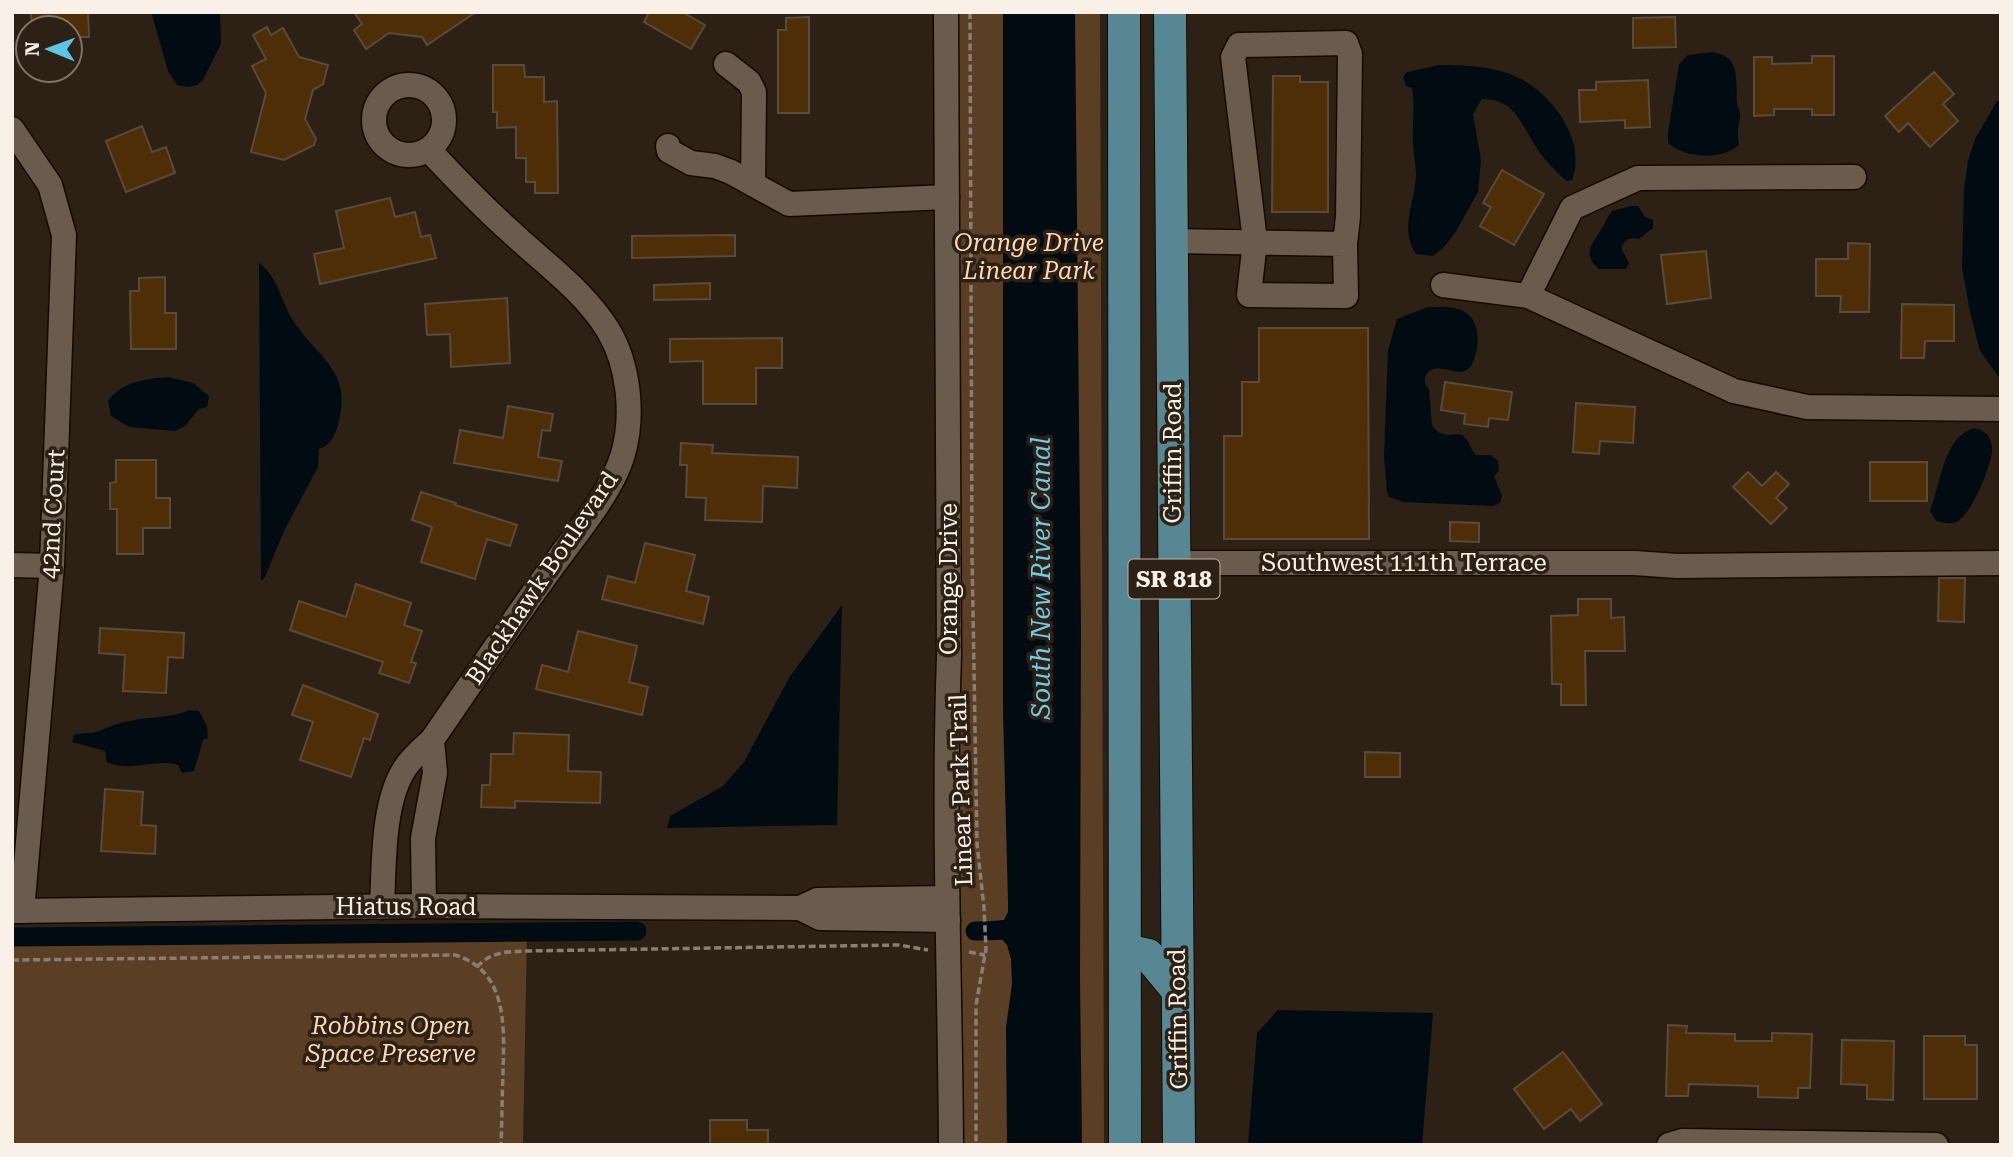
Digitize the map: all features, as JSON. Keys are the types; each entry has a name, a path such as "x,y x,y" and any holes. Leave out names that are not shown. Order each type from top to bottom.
{"main road":[{"name":"Griffin Road","path":"1124,12 1125,1145"},
{"name":"Griffin Road","path":"1170,12 1179,1145"},
{"path":"1125,889 1151,909 1177,915"},
{"path":"1125,950 1148,955 1177,990"}],"street":[{"name":"Orange Drive","path":"946,12 949,642 946,728 951,1145"},
{"path":"1346,43 1350,54 1348,217 1345,244 1346,296 1249,295 1255,241 1233,57 1239,45 1346,43"},
{"path":"726,64 748,82 754,92 753,184"},
{"name":"42nd Court","path":"12,129 50,185 64,235 52,566 17,911"},
{"path":"668,146 669,151 691,163 715,166 789,204 947,197"},
{"name":"Blackhawk Boulevard","path":"383,907 385,835 403,771 415,755 432,740 608,489 623,455 629,422 620,354 607,329 581,296 481,205 429,150"},
{"path":"1528,296 1572,208 1638,177 1854,177"},
{"path":"1171,241 1345,244"},
{"path":"1443,285 1528,296 1734,391 1807,407 2001,409"},
{"name":"Southwest 111th Terrace","path":"1173,563 1634,563 1677,566 2001,563"},
{"path":"12,565 52,566"},
{"path":"424,906 423,838 435,773 432,740"},
{"name":"Hiatus Road","path":"17,911 424,906 800,908 820,918 948,909"},
{"path":"1669,1145 1682,1141 1937,1145"}],"path":[{"name":"Linear Park Trail","path":"970,12 972,541 980,866 986,952 976,1005 976,1145"},
{"path":"971,867 980,866"},
{"path":"477,967 485,958 502,953 527,951 900,945 932,951"},
{"path":"960,950 986,952"},
{"path":"12,960 455,955 466,958 492,981 500,1003 504,1028 501,1145"}],"green space":[{"name":"Orange Drive Linear Park","path":"955,12 1100,12 1104,1145 960,1145"},
{"name":"Robbins Open Space Preserve","path":"527,933 523,1145 12,1145 12,940"}],"water":[{"path":"151,12 220,12 221,44 203,80 197,85 177,85 168,71"},
{"name":"South New River Canal","path":"1003,12 1075,12 1081,627 1082,1145 1007,1145 1006,1027 1012,984 1011,959 1007,945 1000,937 991,938 991,921 1004,920 1008,912 1003,712"},
{"path":"1713,52 1728,58 1734,67 1740,116 1739,145 1723,154 1703,156 1675,148 1668,143 1668,132 1679,64 1688,55"},
{"path":"1439,65 1490,69 1510,74 1532,86 1555,107 1564,121 1575,150 1575,165 1572,180 1567,181 1540,153 1511,110 1494,100 1482,99 1473,114 1481,160 1478,192 1455,233 1433,256 1416,254 1409,235 1416,171 1412,88 1406,86 1403,77 1407,72"},
{"path":"1997,101 2001,101 2001,377 1980,351 1962,268 1964,189 1968,161 1975,139"},
{"path":"1638,206 1645,217 1653,220 1653,228 1639,239 1628,239 1624,243 1621,248 1629,263 1626,269 1599,269 1591,259 1591,246 1612,211"},
{"path":"259,263 271,275 294,322 331,367 341,391 338,425 333,437 319,449 318,467 261,581"},
{"path":"1428,307 1461,310 1468,314 1476,327 1478,344 1470,367 1462,372 1433,369 1426,375 1425,380 1429,389 1432,425 1435,429 1444,434 1460,434 1466,438 1476,455 1491,455 1498,461 1499,471 1494,476 1502,496 1500,503 1493,506 1403,502 1389,497 1387,492 1384,456 1388,350 1397,319"},
{"path":"168,377 193,383 209,396 207,407 199,409 185,426 175,431 129,427 111,416 108,401 120,389 143,380"},
{"path":"1973,428 1985,432 1991,442 1991,458 1984,478 1969,509 1958,521 1936,521 1930,511 1945,461 1953,444"},
{"path":"842,605 837,825 667,828 670,816 723,786 744,762 789,678"},
{"path":"190,710 199,711 207,726 208,738 203,740 194,771 182,773 178,765 169,763 116,765 107,762 105,751 72,742 77,734 96,732 137,719 174,715"},
{"path":"1278,1010 1433,1013 1422,1145 1248,1145 1257,1033"}],"building":[{"path":"88,12 89,37 84,37 84,14 31,14"},
{"path":"354,12 476,12 427,45 422,37 389,33 366,49 354,30 362,24"},
{"path":"649,12 682,12 705,25 691,49 644,22"},
{"path":"809,17 809,113 778,113 778,30 786,30 786,18"},
{"path":"1675,17 1676,47 1633,48 1633,18"},
{"path":"267,27 271,35 283,28 299,57 328,65 323,84 313,90 305,119 316,139 314,145 284,160 251,152 266,93 252,66 266,59 253,35"},
{"path":"1812,56 1834,56 1834,115 1812,115 1812,109 1774,109 1774,115 1754,116 1754,57 1772,57 1772,64 1812,63"},
{"path":"493,65 524,65 525,77 544,77 544,102 557,101 558,193 535,193 535,182 526,182 526,158 516,158 516,127 497,128 497,112 493,112"},
{"path":"1934,72 1954,94 1943,104 1958,121 1930,147 1908,123 1899,132 1885,116"},
{"path":"1273,76 1300,76 1300,82 1328,82 1328,212 1272,212"},
{"path":"1648,80 1650,127 1625,128 1625,120 1580,122 1579,90 1596,90 1596,82"},
{"path":"142,126 152,152 166,147 175,173 126,192 106,141"},
{"path":"1502,170 1544,194 1514,245 1480,226 1491,207 1483,203"},
{"path":"390,198 395,217 415,212 421,237 430,235 436,258 320,284 314,254 344,248 336,211"},
{"path":"735,235 735,256 632,258 632,236"},
{"path":"1848,243 1870,244 1869,312 1840,312 1841,296 1816,296 1816,259 1848,259"},
{"path":"1706,251 1711,298 1667,304 1661,255"},
{"path":"165,277 165,313 176,313 176,349 131,349 130,291 139,291 139,278"},
{"path":"710,283 710,299 654,300 654,285"},
{"path":"507,298 510,363 451,367 450,334 427,335 425,304"},
{"path":"1902,304 1954,305 1954,341 1925,341 1924,358 1901,358"},
{"path":"1259,328 1368,328 1369,539 1224,539 1224,436 1242,436 1242,382 1259,382"},
{"path":"782,338 782,368 756,368 756,404 703,404 703,361 670,362 670,339"},
{"path":"1445,382 1512,392 1508,420 1489,418 1488,427 1464,424 1465,414 1441,410"},
{"path":"1576,403 1635,407 1633,443 1600,441 1599,454 1573,452"},
{"path":"508,406 553,414 550,431 542,430 538,457 562,461 558,481 454,463 460,430 503,438"},
{"path":"681,443 713,445 712,453 798,457 797,488 763,486 762,522 705,520 706,498 686,497 687,465 680,465"},
{"path":"116,460 156,460 156,498 170,498 170,528 143,528 143,554 117,554 117,509 110,509 110,483 116,482"},
{"path":"1870,462 1927,462 1927,501 1870,501"},
{"path":"1748,472 1762,486 1776,472 1789,484 1776,498 1787,508 1771,524 1733,487"},
{"path":"421,492 517,525 510,546 487,539 475,579 421,562 432,527 412,520"},
{"path":"1450,522 1479,523 1479,542 1450,541"},
{"path":"645,543 695,555 686,591 709,597 703,624 602,599 608,576 635,583"},
{"path":"1939,578 1965,578 1964,622 1938,621"},
{"path":"356,584 411,603 404,625 422,631 411,662 416,663 409,683 379,673 383,662 290,630 299,601 346,617"},
{"path":"1578,599 1611,599 1611,618 1624,617 1625,651 1585,651 1586,705 1561,705 1561,684 1552,684 1551,616 1578,615"},
{"path":"100,628 184,633 183,658 168,657 166,693 123,691 125,655 99,653"},
{"path":"578,631 637,646 629,682 648,687 642,715 536,689 542,665 568,672"},
{"path":"303,685 378,714 370,740 364,738 351,777 300,760 313,722 292,715"},
{"path":"514,733 569,735 568,771 601,772 600,803 515,801 515,808 481,807 482,785 490,785 491,754 513,754"},
{"path":"1365,752 1400,753 1400,777 1365,777"},
{"path":"105,789 143,792 141,825 156,826 155,854 101,851"},
{"path":"1668,1025 1687,1026 1686,1033 1735,1034 1735,1041 1772,1041 1772,1033 1812,1034 1810,1088 1798,1088 1798,1098 1758,1097 1758,1086 1689,1084 1688,1096 1666,1096"},
{"path":"1924,1036 1965,1036 1965,1045 1977,1045 1977,1099 1924,1099"},
{"path":"1842,1040 1894,1041 1893,1100 1867,1099 1867,1085 1841,1084"},
{"path":"1563,1052 1602,1104 1580,1121 1571,1109 1544,1129 1514,1089"},
{"path":"710,1120 747,1120 747,1130 768,1130 768,1145 710,1145"}],"waterway":[{"path":"975,931 1017,930"},
{"path":"12,937 637,931"}]}
